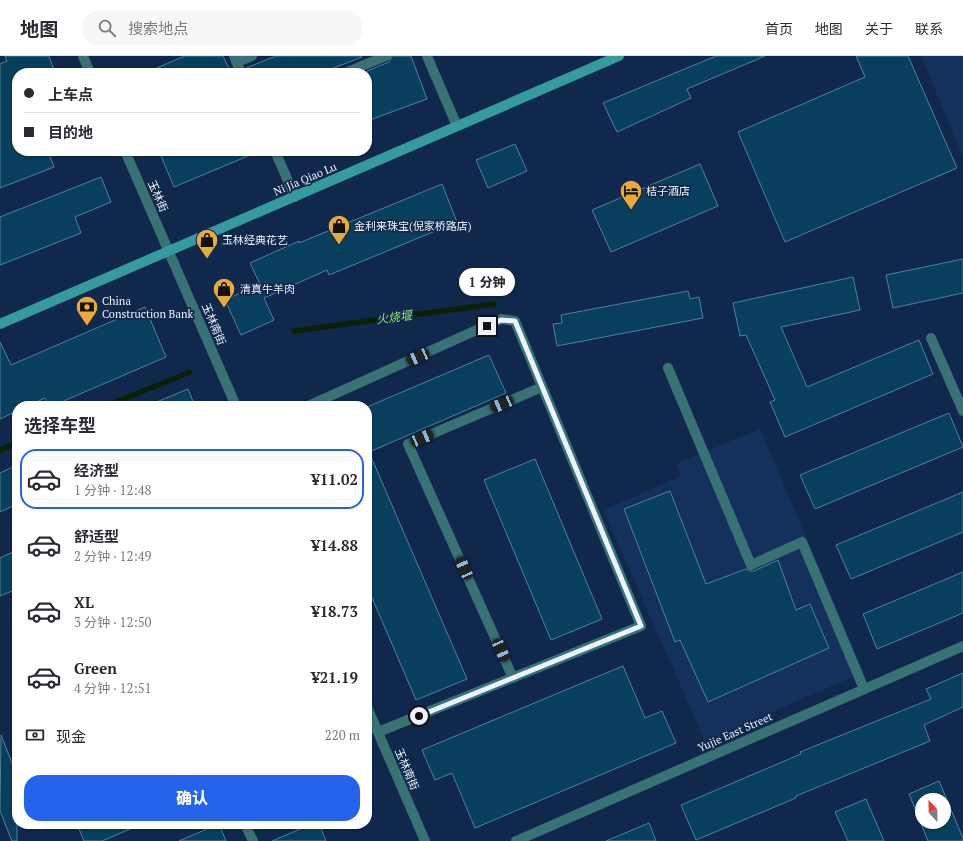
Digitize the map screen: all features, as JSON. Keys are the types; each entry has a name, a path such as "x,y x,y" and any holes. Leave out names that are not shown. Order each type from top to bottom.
{"main road":[{"name":"Ni Jia Qiao Lu","path":"0,324 619,56"}],"street":[{"path":"83,56 88,68"},
{"path":"235,59 252,56"},
{"path":"357,68 386,56"},
{"path":"427,56 457,126"},
{"name":"玉林街","path":"127,156 169,251"},
{"path":"277,156 295,197"},
{"name":"玉林南街","path":"169,251 234,401"},
{"path":"319,401 501,320 515,321 641,626 378,732"},
{"path":"931,338 963,410"},
{"path":"668,368 751,565 802,542 864,689"},
{"path":"513,678 408,444 542,387"},
{"name":"Yujie East Street","path":"516,841 963,646"},
{"name":"玉林南街","path":"372,718 425,841"},
{"path":"247,829 252,841"}],"shaded area":[{"path":"921,56 963,56 963,157"},
{"path":"760,429 864,672 705,741 603,510 681,476 676,464"}],"building":[{"path":"5,56 49,56 53,68 12,68 12,156 50,156 54,167 0,188 0,64 7,61"},
{"path":"185,56 223,56 229,68 157,68"},
{"path":"276,56 362,57 334,68 246,68"},
{"path":"392,56 411,56 427,99 372,119 372,69 389,62"},
{"path":"716,56 765,56 687,89 691,98 617,132 603,103"},
{"path":"856,56 908,56 957,168 785,242 738,132 865,77"},
{"path":"515,144 527,171 488,188 476,160"},
{"path":"161,156 248,156 174,187"},
{"path":"700,164 718,206 611,252 592,210"},
{"path":"101,177 111,202 75,217 81,233 0,265 0,217"},
{"path":"442,184 457,222 329,275 327,270 264,298 274,320 241,335 225,300 260,284 250,263 299,241 299,243"},
{"path":"963,259 963,293 893,308 886,275"},
{"path":"853,277 860,310 781,327 807,387 919,340 933,374 785,437 770,402 775,400 746,335 740,336 733,303"},
{"path":"688,291 690,299 699,297 703,318 557,346 553,324 562,323 561,315"},
{"path":"145,307 166,357 64,401 46,401 45,398 39,401 12,401 12,413 0,419 0,342 11,365"},
{"path":"489,355 506,393 372,451 372,405"},
{"path":"188,389 193,401 159,401"},
{"path":"949,413 963,447 815,509 800,475"},
{"path":"372,459 467,679 416,700 372,598"},
{"path":"535,459 602,619 551,640 484,480"},
{"path":"12,467 12,506 0,512 0,473"},
{"path":"670,491 706,584 746,569 754,571 778,560 796,610 810,604 829,648 708,702 680,640 675,642 624,509"},
{"path":"963,492 963,532 851,579 836,545"},
{"path":"12,552 12,591 0,596 0,558"},
{"path":"963,572 963,613 877,649 863,614"},
{"path":"623,666 645,718 662,711 676,743 475,828 452,773 435,780 422,750"},
{"path":"963,673 963,707 924,725 930,741 796,796 796,798 696,840 681,805 801,754 800,752 931,699 926,689"},
{"path":"1,735 12,763 12,829 17,829 17,841 12,841 0,811"},
{"path":"939,781 944,793 915,793 915,809 909,794"},
{"path":"866,799 884,841 848,841 835,812"},
{"path":"951,810 963,841 928,841 923,829 951,829"},
{"path":"649,823 656,841 606,841"},
{"path":"79,829 130,829 102,841 84,841"},
{"path":"207,829 221,829 226,841 179,841"},
{"path":"300,829 321,829 326,841 272,841"}],"waterway":[{"name":"火烧堰","path":"294,331 494,304"},
{"name":"火烧堰","path":"118,401 190,372"},
{"name":"火烧堰","path":"0,450 12,445"}],"place":[{"name":"桔子酒店","path":"631,210"},
{"name":"金利来珠宝(倪家桥路店)","path":"339,246"},
{"name":"玉林经典花艺","path":"207,260"},
{"name":"清真牛羊肉","path":"224,308"},
{"name":"China Construction Bank","path":"87,326"}],"route":[{"path":"419,716 641,626 515,321 501,320 487,326"}]}
